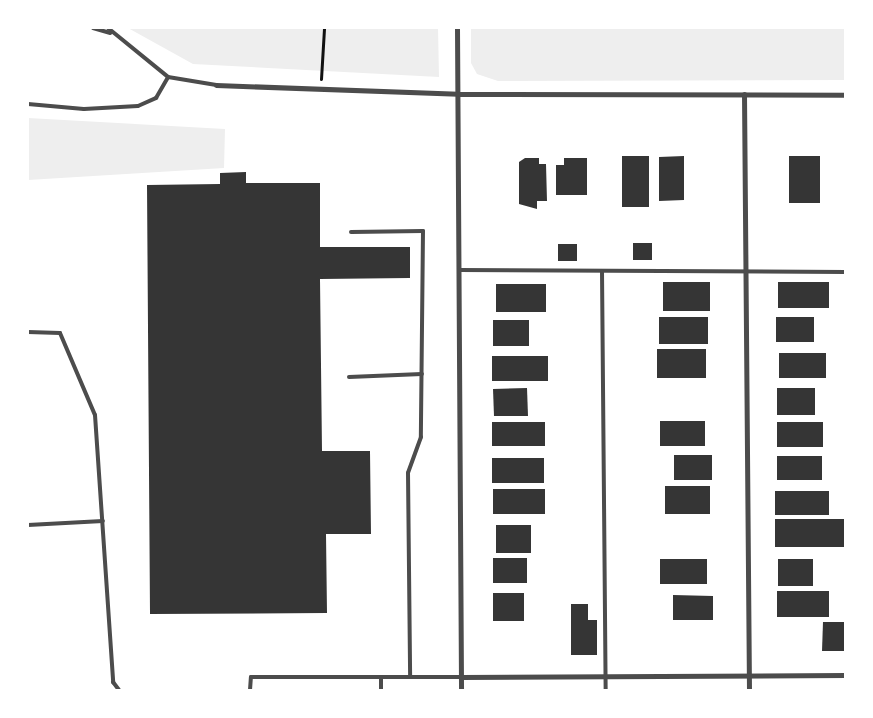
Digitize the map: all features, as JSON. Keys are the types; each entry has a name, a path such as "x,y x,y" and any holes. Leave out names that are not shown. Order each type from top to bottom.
{"street":[{"path":"457,28 461,690"},
{"path":"216,85 458,94 846,95"},
{"path":"744,94 749,690"},
{"path":"460,676 846,675"}],"lane":[{"path":"93,28 110,33 168,77 216,85"},
{"path":"108,28 110,33"},
{"path":"28,104 84,109 138,106 156,98 168,77"},
{"path":"351,232 423,231 421,437 408,473 410,676"},
{"path":"459,270 846,272"},
{"path":"602,271 606,690"},
{"path":"28,332 60,333 95,415 113,682 119,690"},
{"path":"349,377 422,374"},
{"path":"28,525 103,522"},
{"path":"250,690 251,678 460,676"},
{"path":"380,690 381,678"}],"path":[{"path":"321,62 324,28"}],"shaded area":[{"path":"128,28 438,28 439,77 193,64"},
{"path":"471,28 845,28 845,80 498,81 477,74 471,63"},
{"path":"28,118 225,129 224,168 28,180"}],"building":[{"path":"622,156 649,156 649,207 622,207"},
{"path":"684,156 684,200 659,201 659,157"},
{"path":"789,156 820,156 820,203 789,203"},
{"path":"525,158 539,158 539,164 546,164 547,201 537,201 537,209 519,204 519,162"},
{"path":"564,158 587,158 587,195 556,195 556,165 564,165"},
{"path":"246,172 246,183 320,183 320,247 410,247 410,278 320,279 322,451 370,451 371,534 326,534 327,613 150,614 147,185 220,184 220,173"},
{"path":"633,243 652,243 652,260 633,260"},
{"path":"558,244 577,244 577,261 558,261"},
{"path":"663,282 710,282 710,311 663,311"},
{"path":"778,282 829,282 829,308 778,308"},
{"path":"496,284 546,284 546,312 496,312"},
{"path":"659,317 708,317 708,344 659,344"},
{"path":"776,317 814,317 814,342 776,342"},
{"path":"493,320 529,320 529,346 493,346"},
{"path":"657,349 706,349 706,378 657,378"},
{"path":"779,353 826,353 826,378 779,378"},
{"path":"492,356 548,356 548,381 492,381"},
{"path":"527,388 528,416 494,416 493,389"},
{"path":"777,388 815,388 815,415 777,415"},
{"path":"660,421 705,421 705,446 660,446"},
{"path":"492,422 545,422 545,446 492,446"},
{"path":"777,422 823,422 823,447 777,447"},
{"path":"674,455 712,455 712,480 674,480"},
{"path":"777,456 822,456 822,480 777,480"},
{"path":"492,458 544,458 544,483 492,483"},
{"path":"665,486 710,486 710,514 665,514"},
{"path":"493,489 545,489 545,514 493,514"},
{"path":"775,491 829,491 829,515 775,515"},
{"path":"775,519 846,519 846,547 775,547"},
{"path":"496,525 531,525 531,553 496,553"},
{"path":"493,558 527,558 527,583 493,583"},
{"path":"660,559 707,559 707,584 660,584"},
{"path":"778,559 813,559 813,586 778,586"},
{"path":"777,591 829,591 829,617 777,617"},
{"path":"493,593 524,593 524,621 493,621"},
{"path":"673,595 713,596 713,620 673,620"},
{"path":"571,604 588,604 588,620 597,620 597,655 571,655"},
{"path":"823,622 846,622 846,651 822,651"}]}
